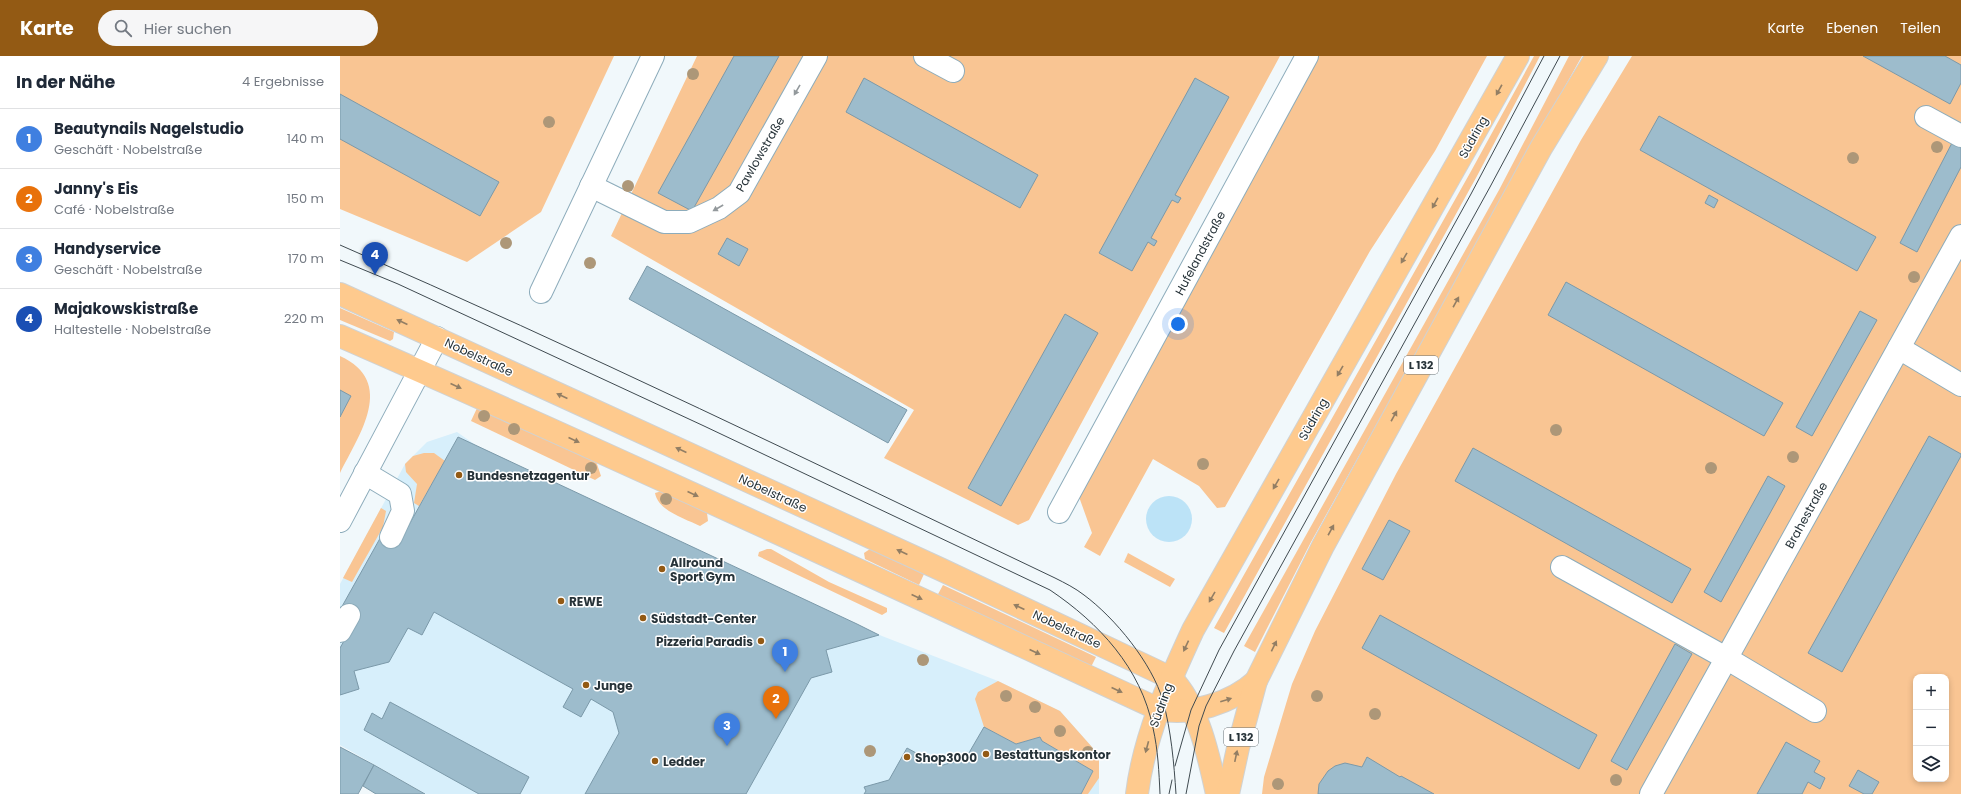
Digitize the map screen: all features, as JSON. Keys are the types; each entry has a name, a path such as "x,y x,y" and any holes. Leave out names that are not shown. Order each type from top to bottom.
{"main road":[{"name":"Südring","path":"1137,794 1139,779 1158,709 1193,630 1518,56"},
{"name":"L 132","path":"1228,794 1238,748 1256,681 1323,546 1541,148 1597,56"},
{"name":"Nobelstraße","path":"340,294 934,566 1171,678 1183,692 1199,726 1209,759 1217,794"},
{"name":"L 132","path":"340,336 838,560 1158,709 1178,711 1191,710 1232,699 1246,691 1256,681"}],"street":[{"path":"541,292 653,56"},
{"name":"Pawlowstraße","path":"591,186 664,222 689,222 719,208 739,193 816,56"},
{"path":"925,56 953,71"},
{"name":"Hufelandstraße","path":"1058,512 1307,56"},
{"path":"1926,117 1961,136"},
{"name":"Brahestraße","path":"1651,794 1961,236"},
{"path":"340,521 437,338"},
{"path":"1899,348 1961,385"},
{"path":"365,473 400,494 403,512 391,537"},
{"path":"1562,567 1726,658 1815,712"}],"shaded area":[{"path":"340,56 614,56 541,212 467,262 340,209"},
{"path":"697,56 1280,56 1029,520 1018,525 884,458 914,410 611,236"},
{"path":"1318,56 1487,56 1435,151 1370,251 1225,507 1217,508 1199,486 1153,459 1100,556 1084,547 1092,533 1078,494"},
{"path":"1534,56 1540,56 1477,176 1224,633 1214,628 1470,173"},
{"path":"1569,56 1582,56 1311,542 1255,652 1244,646 1499,190"},
{"path":"1632,56 1961,56 1961,794 1262,794 1264,777 1292,684 1315,631 1396,474 1581,140"},
{"path":"340,308 394,332 393,339 390,341 340,320"},
{"path":"340,356 357,367 367,380 370,394 368,410 363,426 340,473"},
{"path":"478,406 596,461 601,476 595,480 471,421"},
{"path":"457,432 477,446 882,636 998,681 1060,711 1092,747 1099,761 1099,794 426,794 340,745 340,584 405,464 427,442"},
{"path":"424,453 434,453 445,461 419,506 414,503 417,484 406,472 405,464 413,456"},
{"path":"662,491 707,513 708,521 700,526 673,514 661,505 657,499 655,493"},
{"path":"1164,496 1174,496 1182,500 1188,506 1192,514 1192,524 1188,532 1182,538 1174,542 1164,542 1156,538 1150,532 1146,524 1146,514 1150,506 1156,500"},
{"path":"381,508 386,511 383,527 352,582 343,578"},
{"path":"771,549 829,582 887,608 887,612 882,615 758,556 759,552"},
{"path":"870,549 924,574 919,585 865,559 864,553"},
{"path":"1128,553 1175,579 1170,587 1124,562"},
{"path":"943,585 1096,657 1091,667 937,596"},
{"path":"998,681 1060,711 1092,747 1099,761 1099,778 1088,794 1081,794 1093,771 1042,741 1040,737 1016,744 984,727 975,699 978,692"}],"building":[{"path":"734,56 779,56 692,211 658,193"},
{"path":"1863,56 1945,56 1961,65 1961,83 1950,104"},
{"path":"864,78 1038,175 1020,208 846,112"},
{"path":"1195,78 1229,97 1175,195 1181,198 1178,203 1172,200 1151,238 1157,241 1154,246 1148,242 1132,271 1099,253"},
{"path":"340,94 499,182 480,216 340,139"},
{"path":"1659,116 1876,237 1857,271 1640,150"},
{"path":"1953,141 1961,145 1961,167 1917,252 1900,243"},
{"path":"1709,195 1718,200 1714,208 1705,203"},
{"path":"727,238 748,249 739,266 718,254"},
{"path":"647,266 907,410 888,443 629,299"},
{"path":"1566,282 1783,403 1764,436 1548,315"},
{"path":"1860,311 1877,320 1812,436 1796,427"},
{"path":"1065,314 1098,333 1001,506 968,488"},
{"path":"340,390 351,396 340,417"},
{"path":"1929,436 1961,454 1961,456 1842,672 1808,653"},
{"name":"Südstadt-Center","path":"458,437 879,635 826,650 832,672 811,678 746,794 585,794 619,733 613,712 591,699 581,717 563,707 573,689 434,612 422,635 408,628 389,662 354,671 359,689 340,695 340,648 356,620 340,610 383,533 400,541"},
{"path":"1473,448 1691,569 1672,603 1455,481"},
{"path":"1768,476 1785,486 1721,602 1704,592"},
{"path":"1389,520 1410,531 1383,580 1362,569"},
{"path":"1380,615 1597,735 1579,769 1362,648"},
{"path":"1675,644 1692,654 1627,770 1611,761"},
{"path":"390,702 529,777 520,794 479,794 364,730 372,713 382,719"},
{"path":"984,727 1016,744 1040,737 1042,741 1093,771 1081,794 864,794 866,791 864,787 889,780 907,748 940,766 966,758"},
{"path":"1786,742 1820,761 1814,772 1825,778 1820,789 1808,782 1802,794 1757,794"},
{"path":"340,747 374,765 358,794 340,794"},
{"path":"1367,757 1400,777 1401,776 1434,794 1318,794 1319,784 1328,771 1335,766 1345,763 1362,767"},
{"path":"374,765 425,794 376,794 363,786"},
{"path":"1858,770 1879,782 1872,794 1864,794 1849,786"}],"tram line":[{"path":"1175,766 1191,710 1219,650 1471,194 1544,56"},
{"path":"1186,794 1199,726 1206,706 1234,651 1490,187 1560,56"},
{"path":"340,245 520,325 699,408 1055,578 1077,590 1108,616 1131,642 1158,686 1166,712 1170,735 1176,794"},
{"path":"340,260 398,284 704,426 1050,590 1068,603 1101,632 1128,667 1139,686 1147,706 1155,736 1160,794"},
{"path":"1169,794 1172,780"}],"place":[{"name":"Majakowskistraße","path":"375,275"},
{"name":"Bundesnetzagentur","path":"459,475"},
{"name":"Allround Sport Gym","path":"662,569"},
{"name":"REWE","path":"561,601"},
{"name":"Südstadt-Center","path":"643,618"},
{"name":"Pizzeria Paradis","path":"761,641"},
{"name":"Beautynails Nagelstudio","path":"785,672"},
{"name":"Junge","path":"586,685"},
{"name":"Janny's Eis","path":"776,719"},
{"name":"Handyservice","path":"727,746"},
{"name":"Bestattungskontor","path":"986,754"},
{"name":"Shop3000","path":"907,757"},
{"name":"Ledder","path":"655,761"}]}
